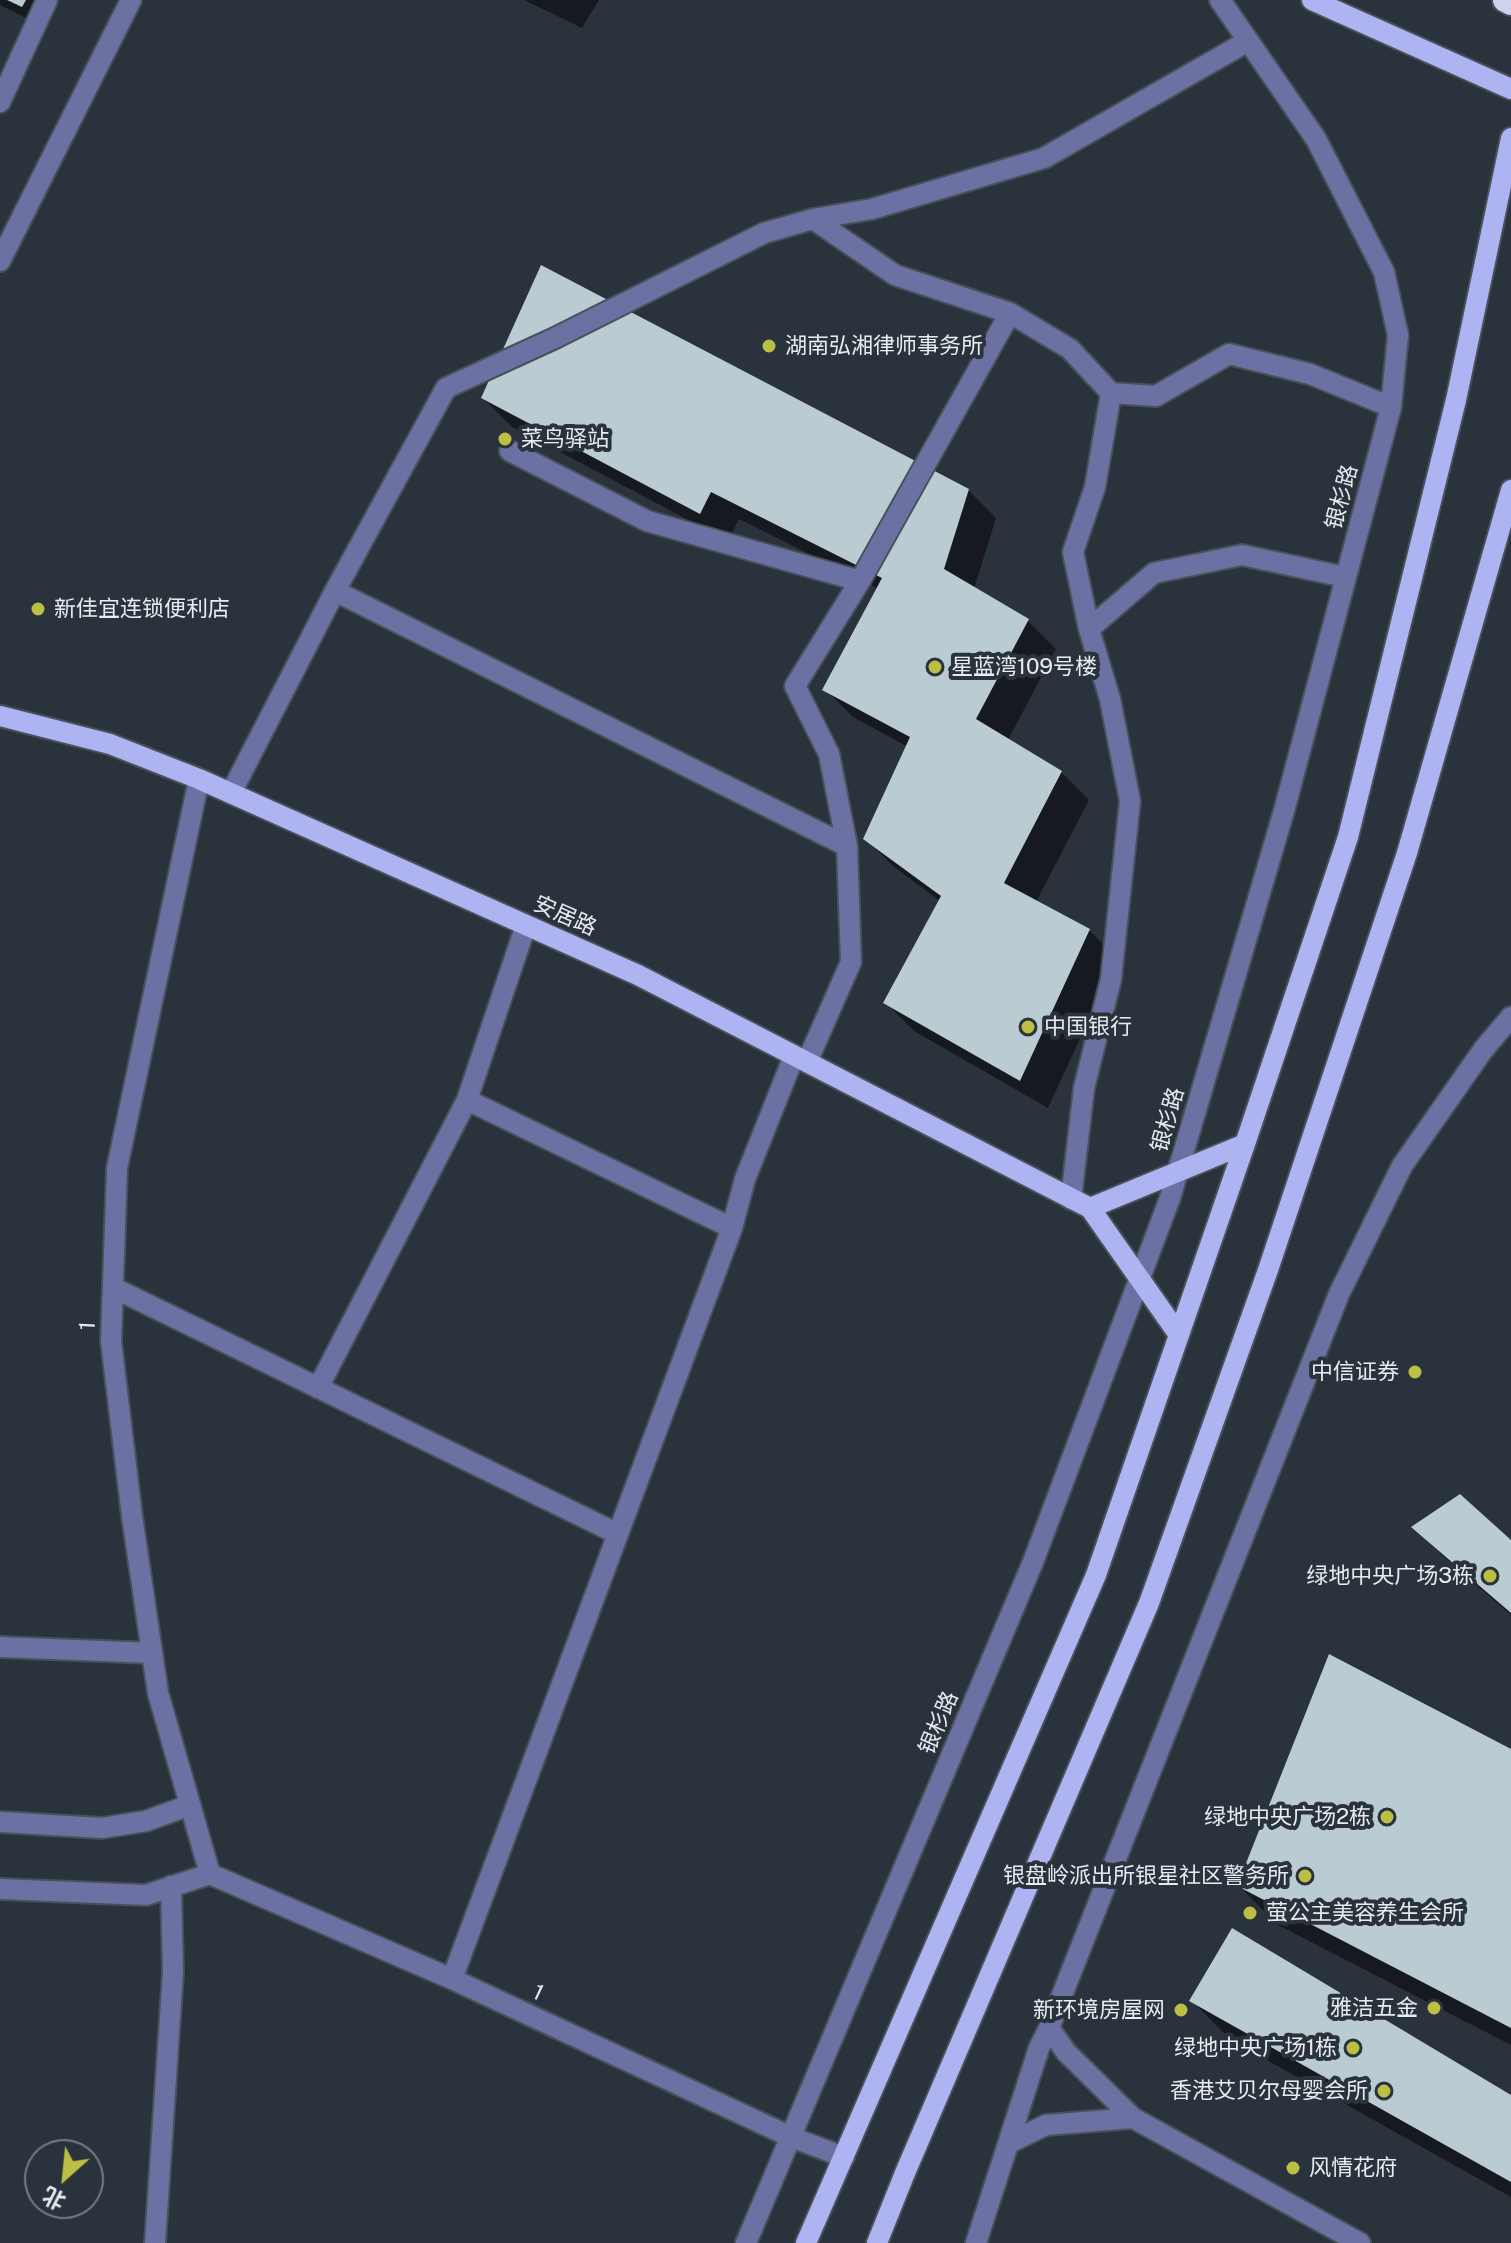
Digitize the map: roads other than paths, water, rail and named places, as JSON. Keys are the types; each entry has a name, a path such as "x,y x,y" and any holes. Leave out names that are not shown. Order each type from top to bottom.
{"highway":[{"path":"1505,0 1511,3"}],"main road":[{"path":"1312,0 1511,89"},
{"path":"806,2243 1096,1575 1348,837 1456,400 1511,138"},
{"path":"877,2243 1149,1603 1268,1270 1407,853 1511,490"},
{"name":"安居路","path":"0,716 110,744 199,779 638,975 1090,1208"},
{"path":"1179,1335 1090,1208 1245,1144"}],"street":[{"path":"0,102 47,0"},
{"path":"0,261 131,0"},
{"name":"银杉路","path":"746,2243 1033,1562 1177,1174 1284,811 1391,407 1398,335 1384,272 1316,139 1220,0"},
{"path":"231,793 335,591 446,388 555,338 764,233 813,219 872,209 1044,158 1248,41"},
{"path":"813,219 895,275 1010,313 1070,349 1111,393 1156,396 1229,354 1310,374 1391,407"},
{"path":"452,1979 732,1228 745,1179 851,962 847,846 829,754 795,686 860,581 1010,313"},
{"path":"1071,1199 1084,1088 1111,979 1130,801 1110,699 1089,629 1073,552 1095,487 1111,393"},
{"path":"510,451 647,521 860,581"},
{"path":"1089,629 1154,573 1227,558 1242,555 1345,577"},
{"path":"335,591 847,846"},
{"name":"1","path":"199,779 117,1168 111,1341 158,1693 210,1874 452,1979 791,2137 844,2157"},
{"path":"318,1388 467,1100 526,925"},
{"path":"976,2243 1039,2048 1339,1294 1402,1166 1483,1050 1511,1017"},
{"path":"467,1100 732,1228"},
{"path":"114,1288 618,1534"},
{"path":"0,1647 152,1653"},
{"path":"0,1822 102,1828 146,1821 190,1805"},
{"path":"0,1889 146,1895 210,1874"},
{"path":"155,2243 173,1972 171,1886"},
{"path":"1049,2028 1066,2052 1133,2118 1360,2243"},
{"path":"1009,2143 1046,2125 1133,2118"}],"place":[{"name":"湖南弘湘律师事务所","path":"769,346"},
{"name":"菜鸟驿站","path":"505,439"},
{"name":"新佳宜连锁便利店","path":"38,609"},
{"name":"星蓝湾109号楼","path":"935,667"},
{"name":"中国银行","path":"1028,1027"},
{"name":"中信证券","path":"1415,1372"},
{"name":"绿地中央广场3栋","path":"1490,1576"},
{"name":"绿地中央广场2栋","path":"1387,1817"},
{"name":"银盘岭派出所银星社区警务所","path":"1305,1876"},
{"name":"萤公主美容养生会所","path":"1250,1913"},
{"name":"雅洁五金","path":"1434,2008"},
{"name":"新环境房屋网","path":"1181,2010"},
{"name":"绿地中央广场1栋","path":"1353,2048"},
{"name":"香港艾贝尔母婴会所","path":"1384,2091"},
{"name":"风情花府","path":"1293,2168"}]}
